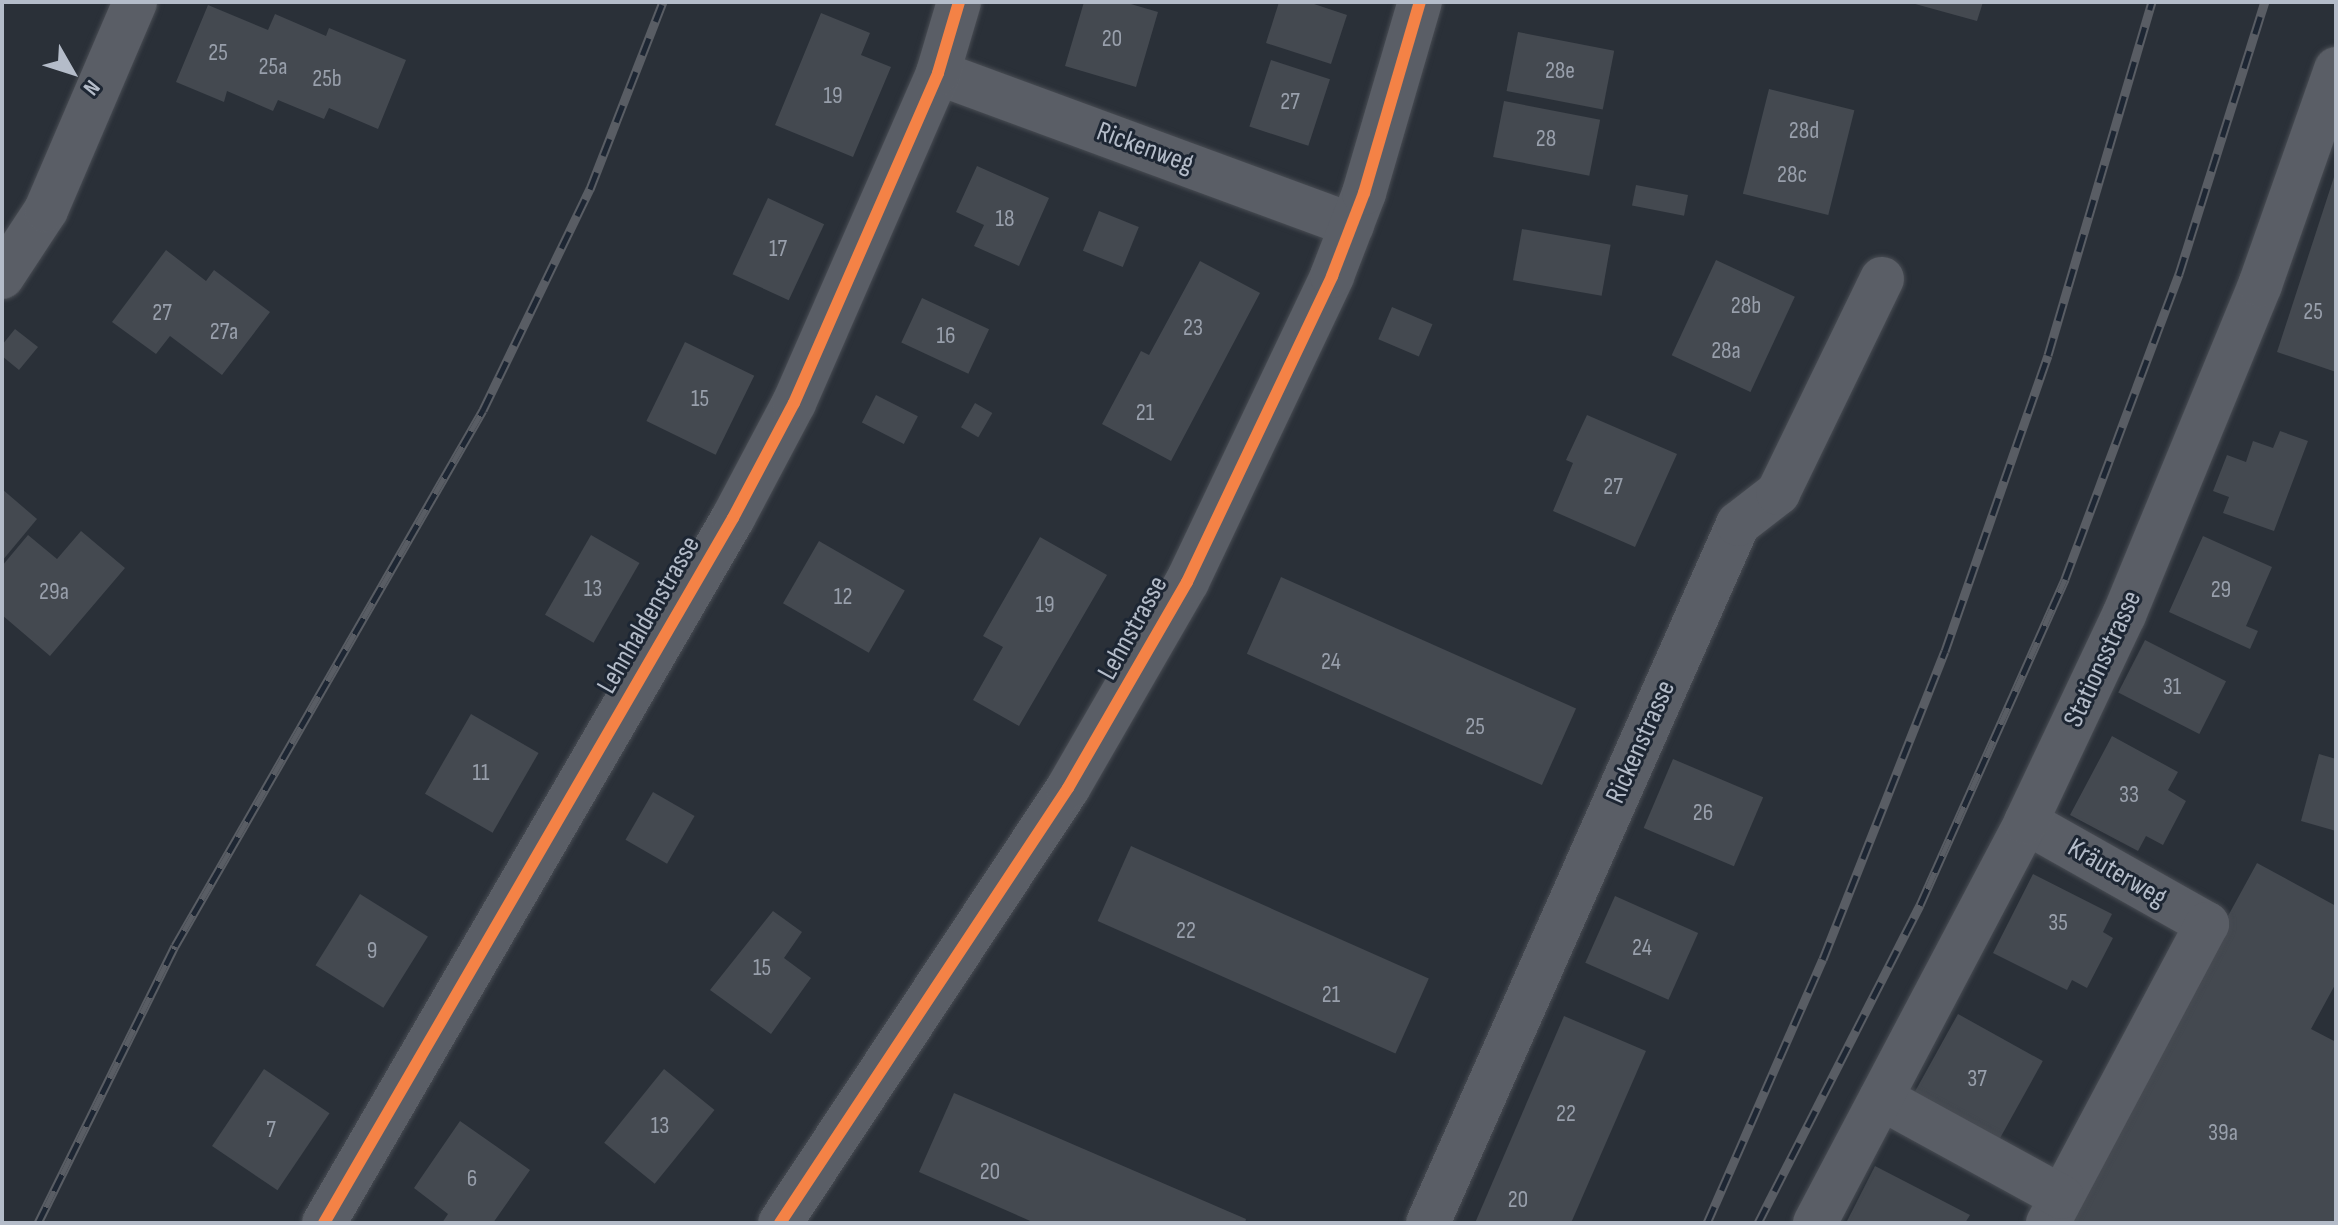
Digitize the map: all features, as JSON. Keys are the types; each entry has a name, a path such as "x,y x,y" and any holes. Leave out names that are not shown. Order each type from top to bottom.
{"street":[{"path":"2,277 46,210 135,2"},
{"name":"Lehnhaldenstrasse","path":"324,1223 760,467 847,290 938,73 959,2"},
{"name":"Lehnstrasse","path":"780,1223 1068,788 1133,678 1238,479 1352,225 1420,2"},
{"name":"Stationsstrasse","path":"1815,1223 2026,822 2124,615 2211,409 2336,69"},
{"name":"Rickenweg","path":"938,73 1352,225"},
{"name":"Rickenstrasse","path":"1428,1223 1738,524 1778,493 1882,279"},
{"name":"Kräuterweg","path":"2026,822 2207,924 2055,1210"},
{"path":"1881,1098 2055,1210"}],"building":[{"path":"1084,2 1124,2 1158,12 1136,87 1065,66"},
{"path":"1279,2 1308,2 1347,15 1331,64 1266,43"},
{"path":"1908,2 1983,2 1977,21"},
{"path":"208,5 268,30 275,14 326,36 329,28 406,60 378,129 329,108 324,119 278,100 273,111 227,91 224,102 176,82"},
{"path":"821,13 870,33 861,55 891,67 853,157 775,125"},
{"path":"1518,32 1614,51 1603,110 1507,91"},
{"path":"1271,60 1330,79 1308,146 1249,127"},
{"path":"1769,89 1854,110 1828,215 1743,194"},
{"path":"1504,101 1600,120 1589,176 1493,157"},
{"path":"977,166 1049,198 1019,266 974,246 984,225 956,212"},
{"path":"2336,174 2336,372 2277,352"},
{"path":"1636,185 1688,195 1684,216 1632,206"},
{"path":"768,198 824,224 789,300 733,274"},
{"path":"1099,211 1139,227 1123,267 1083,251"},
{"path":"1522,229 1611,245 1602,296 1513,280"},
{"path":"166,250 206,281 214,270 270,312 222,375 170,336 156,354 112,322"},
{"path":"1716,260 1795,297 1750,392 1672,355"},
{"path":"1200,261 1260,293 1171,461 1102,424 1141,351 1149,355"},
{"path":"922,298 989,329 968,374 901,342"},
{"path":"1392,307 1433,324 1419,356 1378,339"},
{"path":"15,329 38,347 19,370 2,356 2,345"},
{"path":"685,342 754,376 716,455 646,421"},
{"path":"876,395 918,416 904,444 862,423"},
{"path":"975,403 992,413 978,437 961,427"},
{"path":"1587,415 1677,454 1635,547 1553,511 1573,463 1566,460"},
{"path":"2280,431 2308,441 2274,531 2223,513 2229,497 2213,491 2227,455 2246,462 2253,441 2273,448"},
{"path":"2,489 37,519 2,561"},
{"path":"81,531 125,568 50,656 2,615 2,566 28,535 57,559"},
{"path":"591,535 639,563 593,643 545,615"},
{"path":"2203,536 2272,567 2246,626 2258,631 2250,649 2169,612"},
{"path":"1040,537 1107,575 1019,726 973,700 1003,647 983,636"},
{"path":"819,541 905,590 869,653 783,603"},
{"path":"1281,577 1576,708 1542,785 1247,654"},
{"path":"2145,640 2226,681 2199,734 2118,693"},
{"path":"471,714 539,753 493,833 425,794"},
{"path":"2112,736 2178,772 2168,790 2186,801 2163,845 2146,836 2138,851 2070,815"},
{"path":"2319,754 2336,759 2336,831 2301,821"},
{"path":"1673,759 1763,797 1734,866 1644,828"},
{"path":"653,792 695,816 667,864 626,840"},
{"path":"1131,846 1429,979 1395,1054 1098,921"},
{"path":"2257,863 2336,906 2336,983 2311,1029 2336,1042 2336,1223 2060,1223"},
{"path":"2033,874 2112,914 2103,932 2113,938 2087,988 2072,980 2067,990 1993,953"},
{"path":"360,894 428,936 383,1008 315,965"},
{"path":"1615,896 1698,933 1668,1000 1585,963"},
{"path":"773,911 802,932 784,958 811,978 771,1034 710,990"},
{"path":"1958,1014 2043,1061 1997,1144 1912,1097"},
{"path":"1564,1016 1646,1051 1571,1223 1475,1223"},
{"path":"264,1069 329,1113 277,1190 212,1146"},
{"path":"664,1069 715,1110 655,1184 604,1143"},
{"path":"954,1093 1246,1219 1245,1223 1035,1223 919,1172"},
{"path":"460,1121 530,1170 493,1223 442,1223 448,1214 414,1188"},
{"path":"1875,1166 1970,1215 1965,1223 1846,1223"}],"railway":[{"path":"38,1223 175,946 483,410 590,189 663,2"},
{"path":"1707,1223 1823,959 1945,651 2048,355 2152,2"},
{"path":"1758,1223 1920,905 2065,579 2179,274 2265,2"}],"cycle path":[{"path":"324,1223 733,518 794,403 938,73 959,2"},
{"path":"780,1223 1068,788 1187,582 1332,276 1364,193 1420,2"}]}
